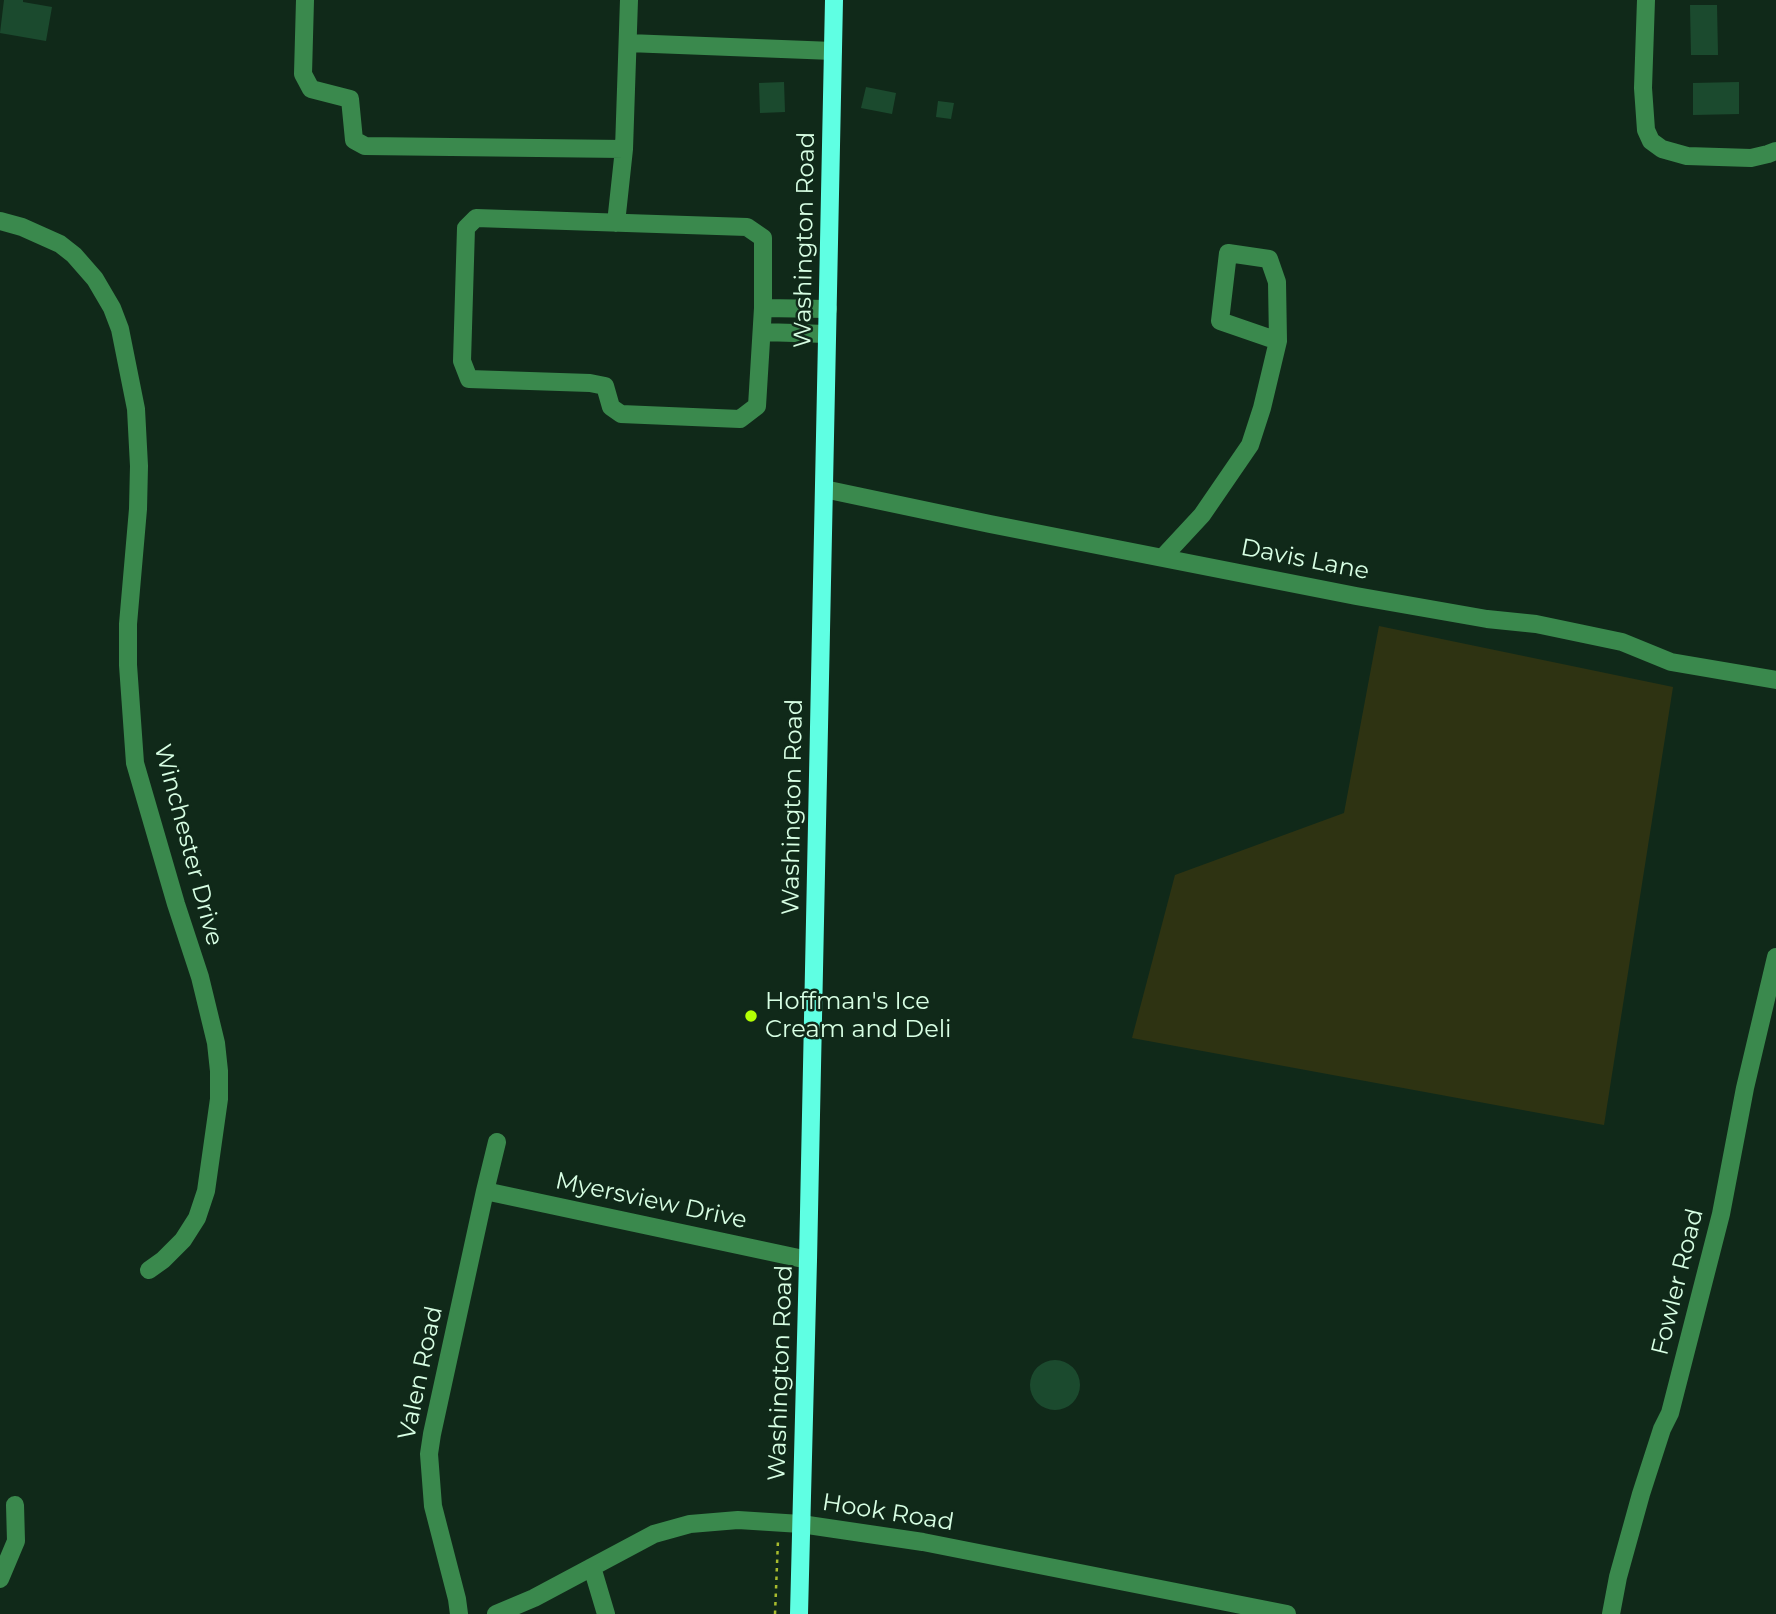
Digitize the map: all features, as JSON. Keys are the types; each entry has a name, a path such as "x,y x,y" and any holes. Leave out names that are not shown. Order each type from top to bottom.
{"main road":[{"name":"Washington Road","path":"799,1614 834,0"}],"street":[{"path":"304,0 303,74 311,89 350,99 354,140 365,146 624,149"},
{"path":"615,223 624,149 629,0"},
{"path":"1646,0 1643,88 1646,130 1651,141 1662,149 1687,156 1751,158 1776,151"},
{"path":"628,43 833,51"},
{"path":"476,218 747,227 763,238 763,308 757,406 740,419 621,414 611,407 605,386 590,383 469,379 462,361 466,228 476,218"},
{"name":"Winchester Drive","path":"0,221 22,226 60,244 74,255 95,279 112,307 120,329 136,409 138,509 128,624 135,763 200,977 216,1043 219,1071 219,1099 212,1155 206,1191 197,1218 183,1240 149,1270"},
{"path":"1163,557 1202,514 1250,445 1278,341 1277,282 1269,259 1228,253 1220,321 1278,341"},
{"path":"763,308 828,309"},
{"path":"762,332 827,334"},
{"name":"Davis Lane","path":"824,489 1356,596 1487,619 1536,624 1622,642 1671,662 1776,680"},
{"name":"Fowler Road","path":"1611,1614 1618,1577 1641,1494 1662,1429 1670,1413 1721,1214 1745,1088 1776,957"},
{"name":"Valen Road","path":"459,1614 433,1506 429,1454 497,1142"},
{"name":"Myersview Drive","path":"485,1191 808,1260"},
{"path":"0,1579 16,1541 15,1506"},
{"name":"Hook Road","path":"496,1614 534,1598 654,1534 708,1521 738,1520 801,1524 923,1542 1287,1614"},
{"path":"592,1567 606,1614"}],"path":[{"path":"775,1614 779,1522"}],"green space":[{"path":"1379,626 1673,687 1604,1125 1132,1038 1175,875 1344,813"}],"building":[{"path":"4,0 23,0 52,7 46,41 0,33"},
{"path":"1690,5 1717,5 1718,55 1691,55"},
{"path":"784,82 785,112 760,113 759,83"},
{"path":"1739,82 1739,114 1693,115 1693,83"},
{"path":"866,87 896,93 892,114 861,108"},
{"path":"938,101 954,103 951,119 936,117"},
{"path":"1055,1360 1072,1368 1080,1385 1072,1402 1055,1410 1038,1402 1030,1385 1038,1368"}],"place":[{"name":"Hoffman's Ice Cream and Deli","path":"751,1016"}]}
